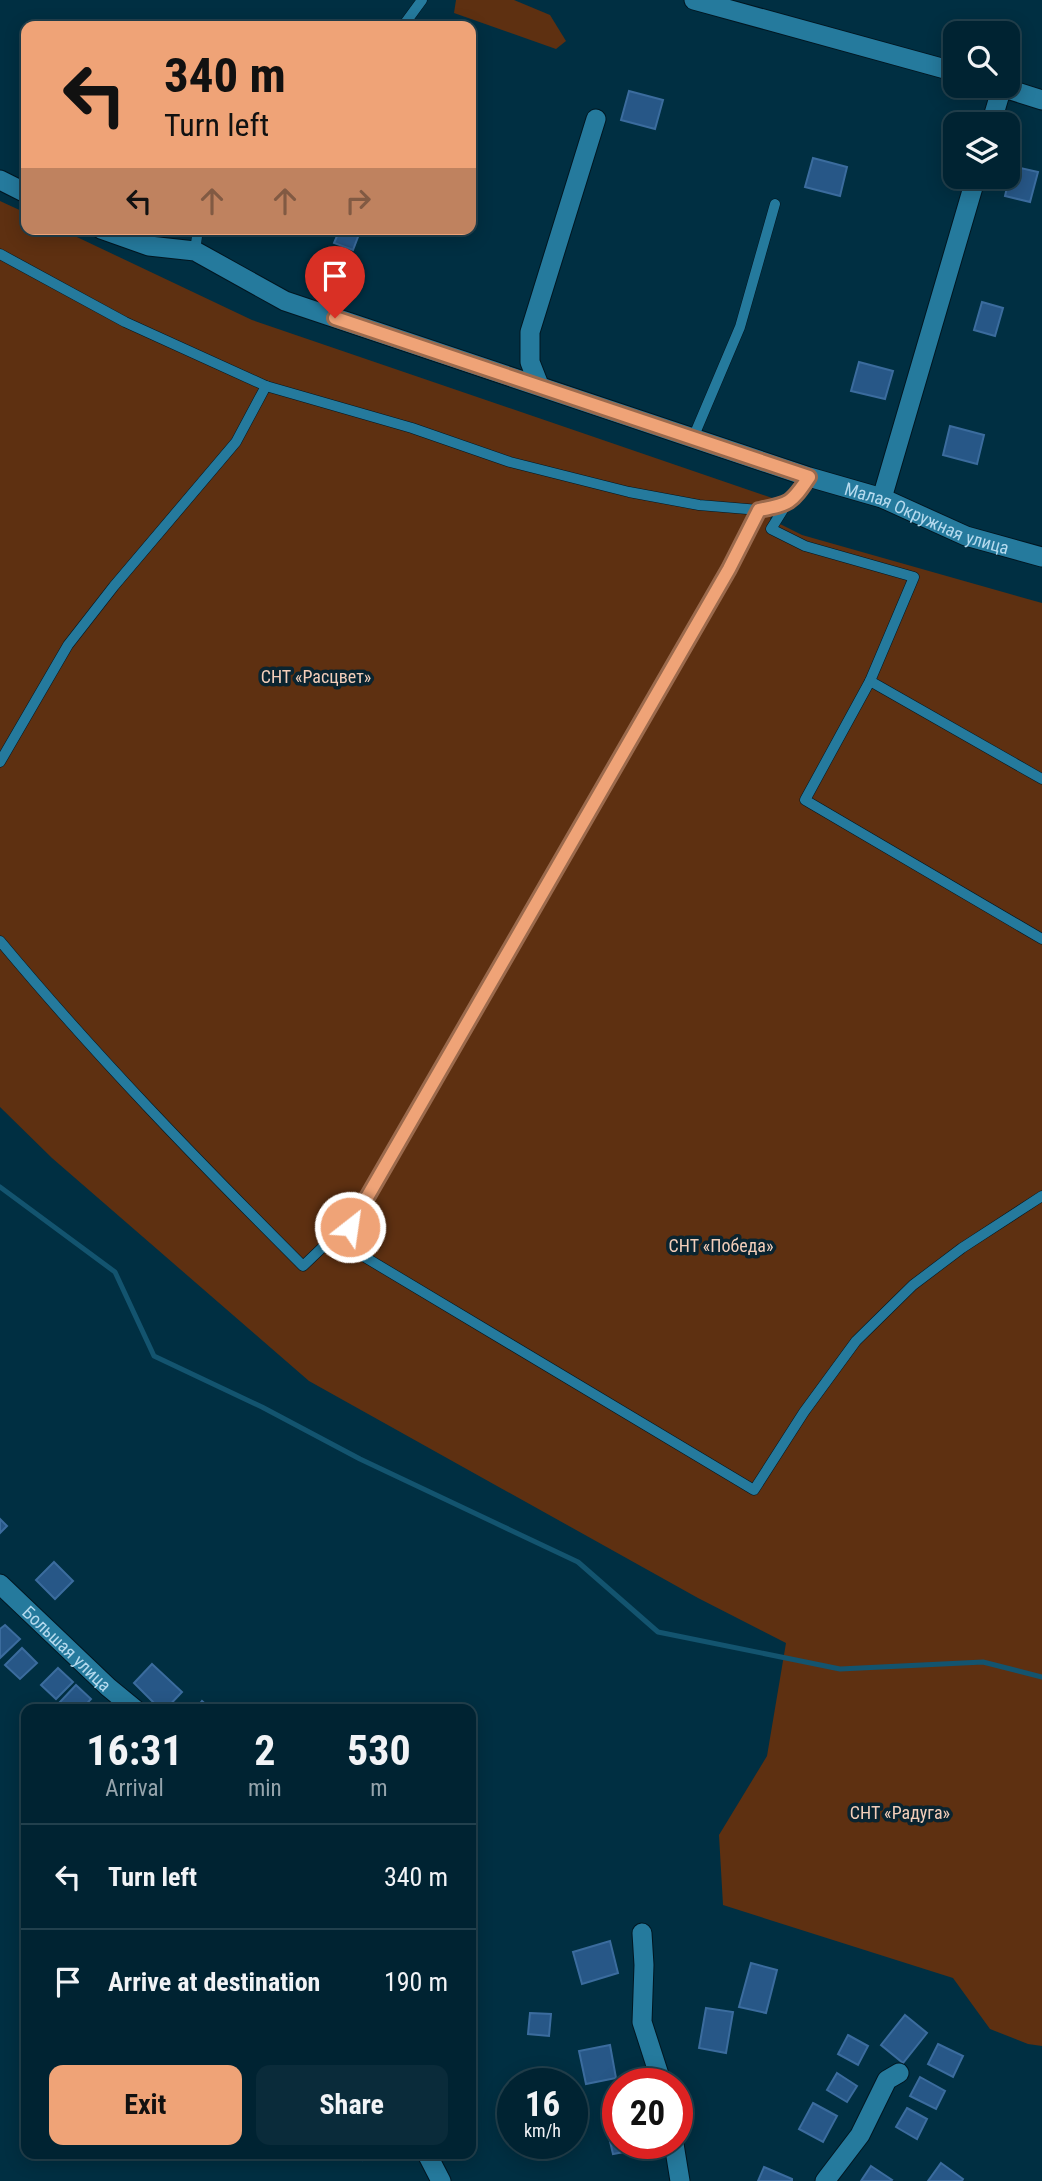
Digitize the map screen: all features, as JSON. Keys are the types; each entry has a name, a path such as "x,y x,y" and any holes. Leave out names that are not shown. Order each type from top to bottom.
{"street":[{"path":"694,0 943,68"},
{"path":"1020,93 1042,100"},
{"path":"539,385 530,362 530,332 596,119"},
{"path":"0,180 21,191"},
{"path":"882,498 972,189"},
{"name":"Малая Окружная улица","path":"118,235 149,246 195,251 285,301 809,477 882,498 966,536 1042,557"},
{"name":"Большая улица","path":"0,1584 129,1704"},
{"path":"642,1933 645,1965 642,2022 657,2068"},
{"path":"825,2181 860,2134 887,2080 899,2073"},
{"path":"430,2159 441,2181"},
{"path":"676,2159 680,2181"}],"lane":[{"path":"408,21 422,0"},
{"path":"693,438 740,327 775,204"},
{"path":"195,251 197,235"},
{"path":"0,254 125,322 266,386 412,428 510,462 629,492 699,505 759,510 786,505"},
{"path":"0,762 68,645 114,586 236,442 266,386"},
{"path":"809,477 771,529 805,546 914,577 870,681 805,800 1042,939"},
{"path":"0,941 138,1100 303,1266 326,1244 350,1227 722,581 759,510"},
{"path":"870,681 1042,779"},
{"path":"358,1253 754,1490 804,1412 856,1341 913,1285 962,1248 1042,1196"}],"green space":[{"path":"456,0 514,0 550,15 566,41 556,49 454,13"},
{"path":"0,201 21,211 21,235 73,235 252,320 778,500 770,519 802,535 1042,603 1042,2046 1028,2044 990,2029 953,1978 723,1905 719,1835 767,1756 786,1643 698,1598 309,1381 52,1158 0,1107"}],"building":[{"path":"629,91 663,100 655,129 621,120"},
{"path":"813,158 847,167 840,196 805,187"},
{"path":"1020,168 1038,172 1030,202 1005,196 1007,189 1020,189"},
{"path":"337,235 359,235 353,250 334,243"},
{"path":"982,302 1003,308 995,336 974,330"},
{"path":"859,362 893,371 885,399 851,391"},
{"path":"950,426 984,435 977,464 943,455"},
{"path":"0,1519 7,1526 0,1533"},
{"path":"54,1562 73,1581 55,1599 36,1580"},
{"path":"5,1625 20,1639 0,1658 0,1629"},
{"path":"22,1648 37,1663 20,1679 5,1665"},
{"path":"152,1664 182,1692 171,1704 155,1704 134,1683"},
{"path":"58,1668 73,1682 56,1699 41,1685"},
{"path":"76,1685 91,1699 86,1704 60,1702"},
{"path":"610,1941 618,1973 582,1984 573,1952"},
{"path":"751,1963 777,1970 766,2013 739,2007"},
{"path":"706,2008 733,2012 726,2053 699,2048"},
{"path":"530,2013 551,2014 549,2036 528,2034"},
{"path":"905,2015 927,2033 903,2063 881,2045"},
{"path":"848,2035 868,2046 858,2065 838,2054"},
{"path":"938,2044 963,2056 953,2077 928,2064"},
{"path":"610,2045 614,2068 602,2068 602,2081 588,2084 588,2068 583,2068 579,2051"},
{"path":"837,2073 857,2086 847,2102 827,2090"},
{"path":"920,2077 945,2091 936,2109 910,2096"},
{"path":"813,2103 837,2116 823,2142 799,2129"},
{"path":"907,2108 927,2119 917,2139 896,2127"},
{"path":"941,2163 963,2179 962,2181 928,2181"},
{"path":"871,2166 892,2180 861,2181"},
{"path":"764,2167 792,2179 792,2181 758,2181"}],"waterway":[{"path":"0,1187 115,1272 154,1356 262,1407 360,1459 578,1562 658,1632 840,1669 983,1662 1042,1677"}],"route":[{"path":"335,318 809,477 797,496 786,505 759,510 729,569 350,1227"}],"park label":[{"name":"СНТ «Расцвет»","path":"316,676"},
{"name":"СНТ «Победа»","path":"721,1245"},
{"name":"СНТ «Радуга»","path":"900,1812"}]}
